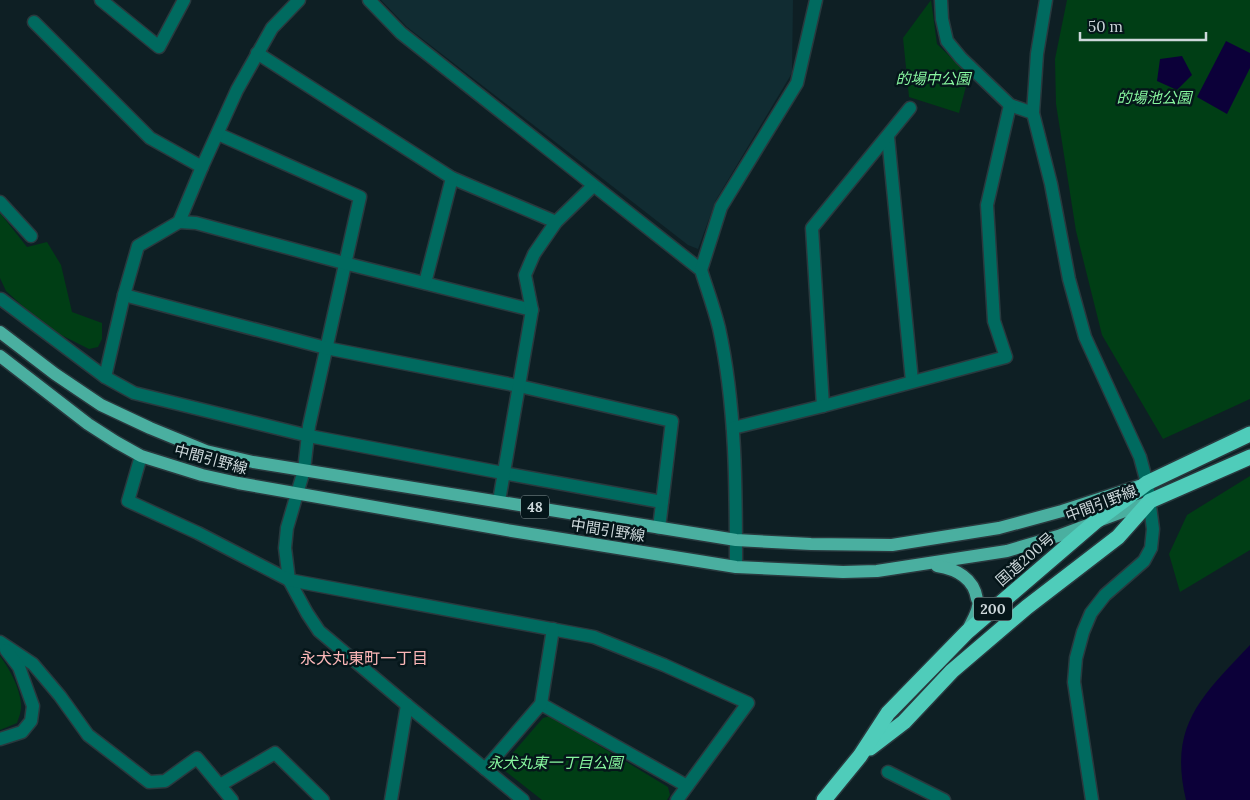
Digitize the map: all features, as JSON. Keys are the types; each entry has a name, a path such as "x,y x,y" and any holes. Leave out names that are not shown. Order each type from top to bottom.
{"highway":[{"name":"国道200号","path":"824,800 860,756 888,713 967,632 1095,522 1148,483 1250,434"},
{"name":"国道200号","path":"860,756 904,722 952,671 1027,607 1118,537 1150,502 1250,457"}],"main road":[{"name":"中間引野線","path":"0,332 55,374 101,405 206,451 253,462 736,540 811,544 892,545 999,528 1062,511 1148,483"},
{"name":"中間引野線","path":"0,356 88,424 116,442 141,456 202,475 238,484 736,567 843,572 877,571 925,565 1007,551 1058,536 1150,502"},
{"path":"925,565 948,568 960,572 976,591 979,606 967,632"}],"street":[{"path":"101,0 160,47 184,0"},
{"path":"179,222 202,167 257,53 272,28 300,0"},
{"path":"369,0 401,33 702,270"},
{"path":"736,567 734,428 728,378 718,327 702,270 721,208 797,83 816,0"},
{"path":"941,0 942,19 947,40 961,58 1010,105 1033,114"},
{"path":"1046,0 1037,54 1033,114 1051,184 1069,279 1085,337 1140,457 1148,483 1153,529 1151,548 1144,561 1105,595 1091,613 1082,632 1076,658 1074,682 1092,800"},
{"path":"34,22 150,138 202,167"},
{"path":"257,53 452,178 556,222"},
{"path":"734,428 1006,357 994,321 987,206 1010,105"},
{"path":"823,406 812,228 910,108"},
{"path":"218,134 360,197 309,426 304,470 287,528 285,548 289,580 307,613 320,630 407,705 523,800"},
{"path":"888,136 912,381"},
{"path":"425,283 452,178"},
{"path":"499,501 502,474 532,310 524,275 534,254 556,222 593,186"},
{"path":"0,202 31,236"},
{"path":"105,376 124,295 138,246 179,222 196,223 344,263 532,310"},
{"path":"124,295 326,348 519,386 672,420 659,528"},
{"path":"0,299 105,376 134,393 309,436 502,474 662,502"},
{"path":"141,456 128,501 289,580 594,637 664,665 748,703 676,800"},
{"path":"485,769 541,704 553,629"},
{"path":"0,642 19,667 33,706 31,721 22,732 0,740"},
{"path":"0,642 33,664 60,696 88,735 149,782 164,781 197,758 232,800"},
{"path":"541,704 687,786"},
{"path":"391,800 407,705"},
{"path":"220,785 275,753 323,800"},
{"path":"888,772 944,800"}],"shaded area":[{"path":"381,0 793,0 792,73 716,200 698,249 688,245 407,27"},
{"path":"1226,41 1250,53 1250,68 1227,114 1197,97"},
{"path":"1182,56 1192,75 1177,90 1157,81 1160,59"},
{"path":"1250,645 1250,800 1186,800 1182,774 1182,751 1186,731 1193,714 1217,680"}],"green space":[{"name":"的場中公園","path":"931,0 937,44 969,75 959,113 909,97 903,38"},
{"name":"的場池公園","path":"1067,0 1250,0 1250,399 1163,439 1102,335 1076,231 1056,104 1055,59"},
{"path":"0,213 27,247 47,242 61,265 72,312 102,323 102,339 98,347 89,349 61,335 26,309 6,291 0,278"},
{"path":"1250,476 1250,550 1180,592 1169,554 1187,515"},
{"path":"0,656 16,684 21,706 17,723 0,730"},
{"name":"永犬丸東一丁目公園","path":"550,716 668,787 670,795 667,800 542,800 504,770 504,763 543,718"}],"district":[{"name":"永犬丸東町一丁目","path":"364,658"}]}
